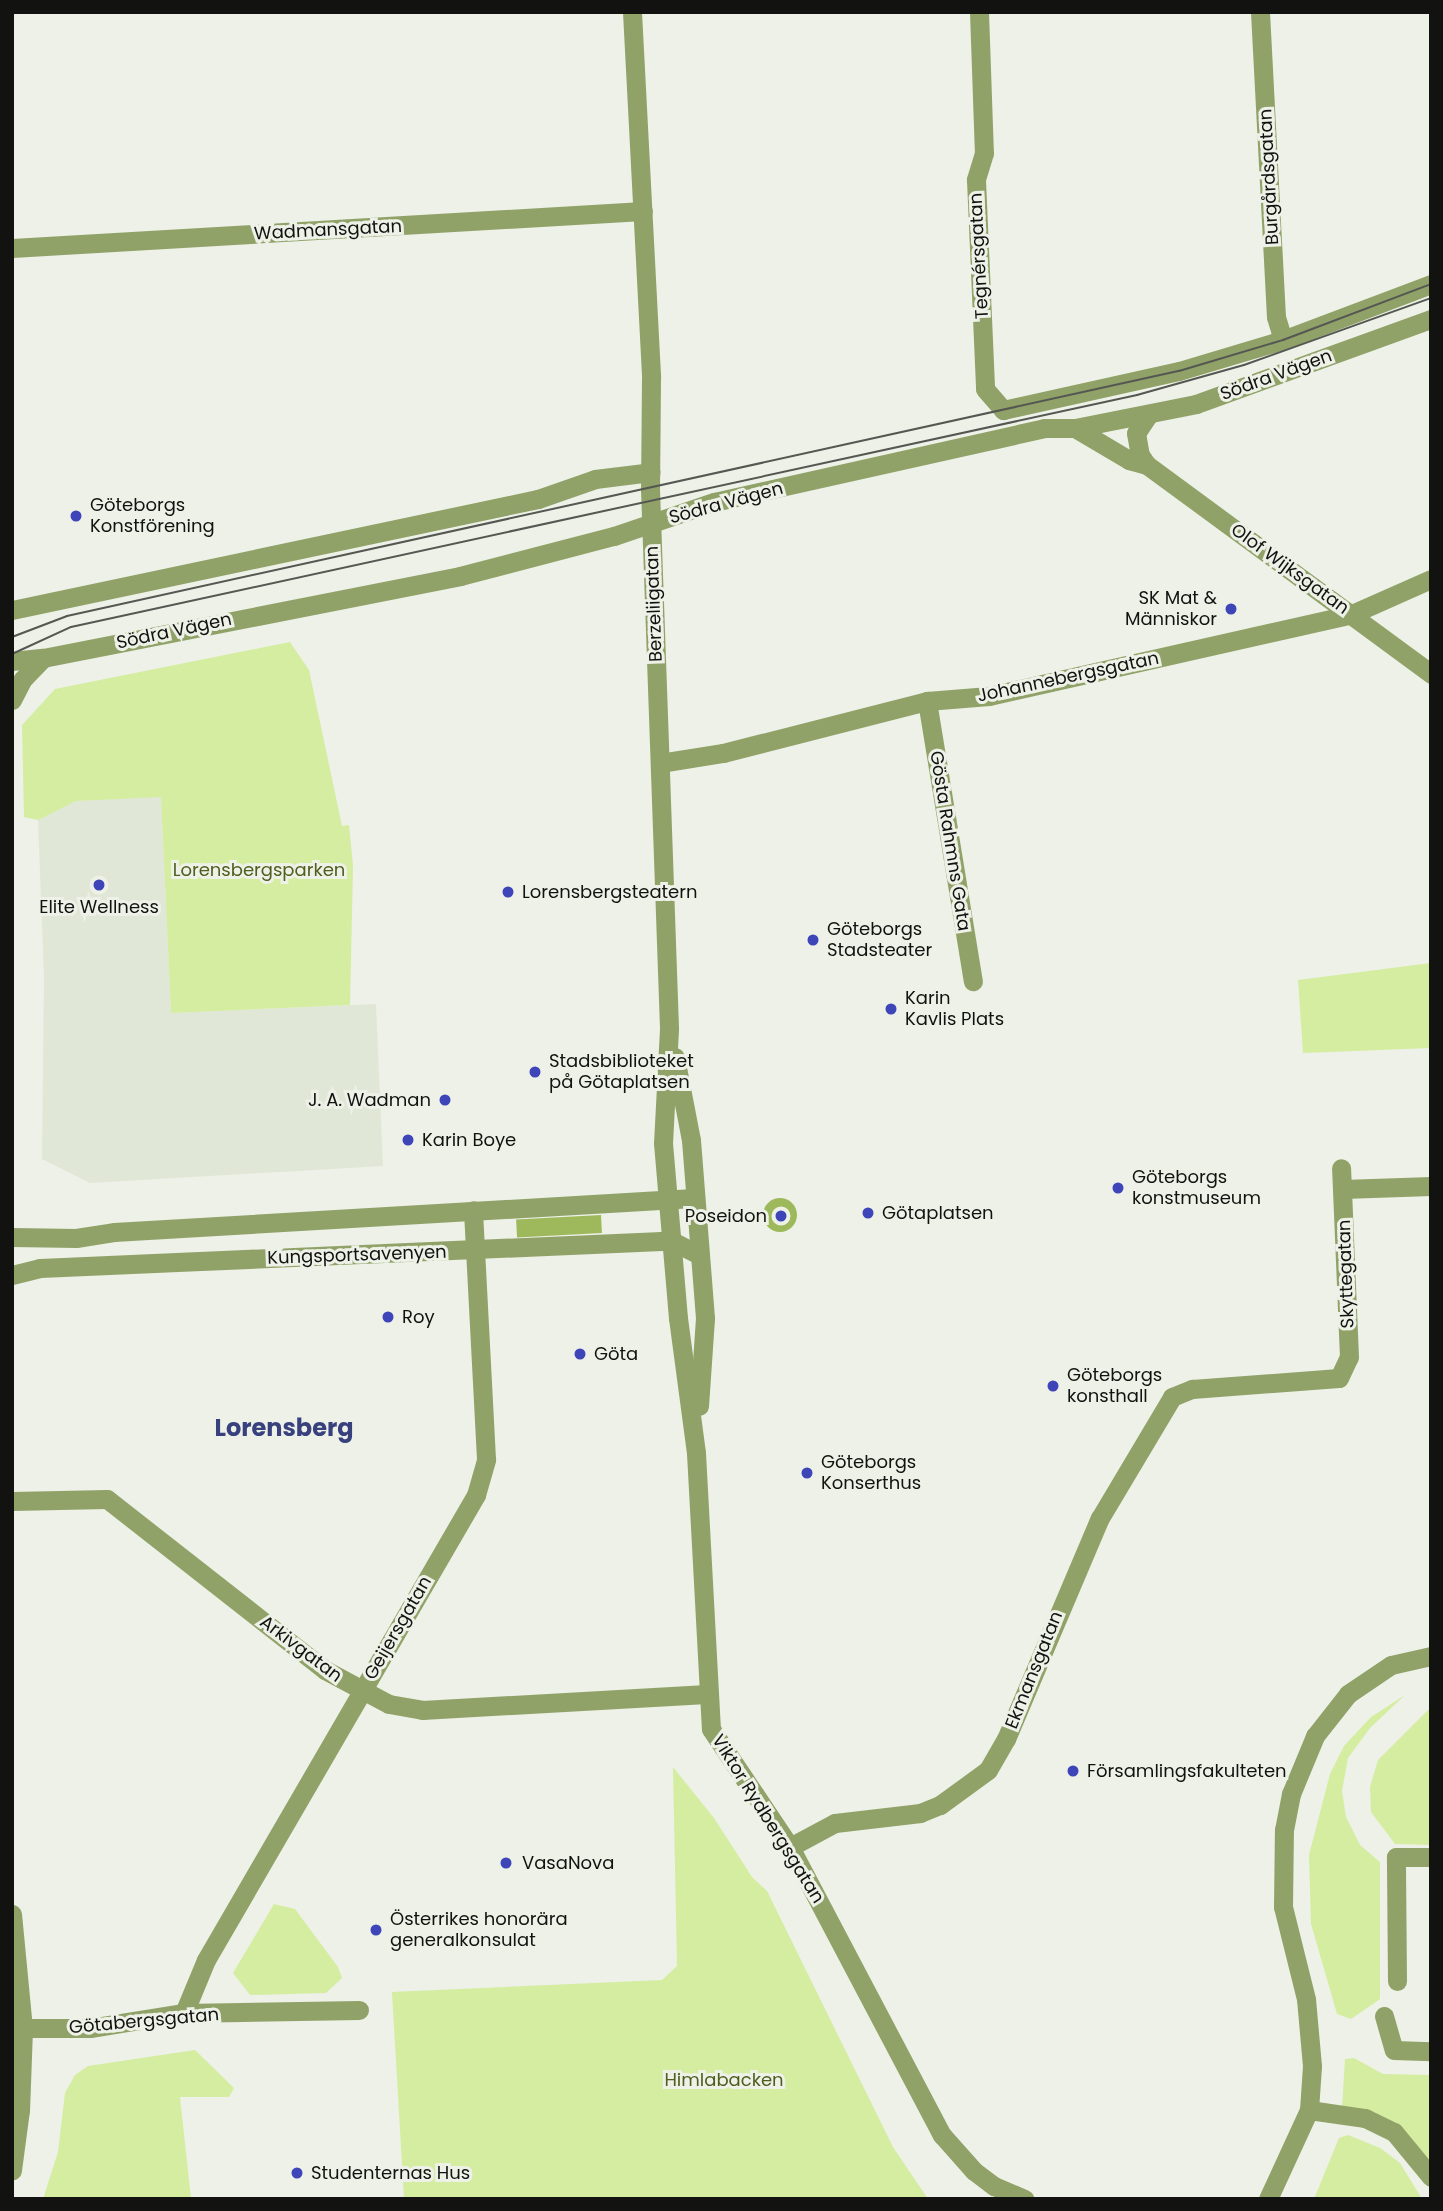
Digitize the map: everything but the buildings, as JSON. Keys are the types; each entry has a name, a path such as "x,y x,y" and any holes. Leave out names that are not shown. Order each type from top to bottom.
{"street":[{"name":"Berzeliigatan","path":"632,12 643,211 669,1029 663,1143 668,1201"},
{"name":"Tegnérsgatan","path":"979,12 984,153 976,180 985,389 1003,410"},
{"name":"Burgårdsgatan","path":"1260,12 1276,317 1283,340"},
{"name":"Wadmansgatan","path":"12,248 643,211"},
{"name":"Södra Vägen","path":"1003,410 1179,371 1283,340 1431,284"},
{"name":"Södra Vägen","path":"12,661 43,658 460,576 754,494 1044,428 1075,428 1196,404 1431,319"},
{"path":"1147,465 1140,455 1136,433 1149,414"},
{"name":"Olof Wijksgatan","path":"1075,428 1129,460 1147,465 1431,674"},
{"path":"12,610 538,499 573,484 651,472"},
{"name":"Johannebergsgatan","path":"660,764 723,753 927,701 989,696 1352,614 1431,579"},
{"path":"12,700 22,680 43,658"},
{"name":"Gösta Rahmns Gata","path":"927,701 973,981"},
{"name":"Berzeliigatan","path":"669,1029 691,1140 694,1198"},
{"name":"Skyttegatan","path":"1192,1389 1339,1378 1349,1357 1341,1168"},
{"path":"1343,1189 1431,1186"},
{"name":"Kungsportsavenyen","path":"12,1237 76,1238 472,1209 694,1198"},
{"name":"Viktor Rydbergsgatan","path":"694,1198 705,1318 696,1453"},
{"name":"Viktor Rydbergsgatan","path":"668,1201 696,1453 711,1729 790,1847 942,2134 974,2171 994,2186 1024,2199"},
{"name":"Geijersgatan","path":"184,2013 206,1960 476,1495 486,1459 472,1209"},
{"name":"Kungsportsavenyen","path":"12,1275 40,1268 672,1241 699,1255"},
{"name":"Ekmansgatan","path":"790,1847 835,1824 920,1813 951,1798 988,1770 1006,1739 1057,1612 1131,1460 1167,1402 1192,1389"},
{"name":"Arkivgatan","path":"12,1502 107,1499 325,1670 360,1692 389,1704 422,1710 707,1694"},
{"path":"1268,2199 1309,2110 1311,2028 1283,1907 1284,1830 1292,1794 1315,1736 1348,1695 1391,1665 1431,1656"},
{"path":"1397,1981 1396,1857 1431,1857"},
{"path":"12,1914 20,2110 12,2170"},
{"name":"Götabergsgatan","path":"18,2028 90,2028 184,2013 359,2010"},
{"path":"1384,2016 1394,2050 1431,2052"},
{"path":"1309,2110 1365,2118 1394,2132 1431,2176"}],"shaded area":[{"path":"161,796 171,1013 376,1004 383,1166 90,1183 42,1159 44,978 38,820 76,801"},
{"path":"780,1198 792,1203 797,1215 792,1227 780,1232 768,1227 763,1215 768,1203"},
{"path":"601,1215 602,1233 517,1237 516,1219"}],"green space":[{"name":"Lorensbergsparken","path":"290,642 309,670 342,826 349,825 353,866 350,1005 171,1013 161,797 76,801 38,820 24,817 22,725 55,689"},
{"path":"1431,963 1431,1048 1303,1053 1298,980"},
{"path":"1405,1695 1370,1728 1348,1758 1342,1791 1346,1817 1360,1845 1380,1862 1380,1999 1351,2019 1337,2014 1311,1924 1309,1855 1330,1774 1344,1746 1371,1717"},
{"path":"1431,1707 1431,1845 1395,1844 1371,1812 1370,1787 1378,1760"},
{"name":"Himlabacken","path":"673,1767 714,1818 752,1877 767,1891 893,2147 928,2199 404,2199 392,1992 662,1980 677,1966"},
{"path":"274,1904 295,1909 338,1967 342,1978 326,1993 250,1995 233,1973"},
{"path":"195,2050 234,2088 229,2097 180,2097 191,2199 43,2199 58,2152 65,2093 75,2075 88,2066"},
{"path":"1354,2058 1383,2074 1431,2075 1431,2166 1342,2108 1345,2059"},
{"path":"1348,2135 1380,2148 1400,2163 1422,2199 1314,2199 1339,2138"}],"tram line":[{"path":"12,637 67,616 1179,371 1283,340 1431,284"},
{"path":"12,654 71,627 1137,395 1244,365 1431,298"}],"place":[{"name":"Göteborgs Konstförening","path":"76,516"},
{"name":"SK Mat & Människor","path":"1231,609"},
{"name":"Elite Wellness","path":"99,885"},
{"name":"Lorensbergsteatern","path":"508,892"},
{"name":"Göteborgs Stadsteater","path":"813,940"},
{"name":"Karin Kavlis Plats","path":"891,1009"},
{"name":"Stadsbiblioteket på Götaplatsen","path":"535,1072"},
{"name":"J. A. Wadman","path":"445,1100"},
{"name":"Karin Boye","path":"408,1140"},
{"name":"Göteborgs konstmuseum","path":"1118,1188"},
{"name":"Götaplatsen","path":"868,1213"},
{"name":"Poseidon","path":"781,1216"},
{"name":"Roy","path":"388,1317"},
{"name":"Göta","path":"580,1354"},
{"name":"Göteborgs konsthall","path":"1053,1386"},
{"name":"Göteborgs Konserthus","path":"807,1473"},
{"name":"Församlingsfakulteten","path":"1073,1771"},
{"name":"VasaNova","path":"506,1863"},
{"name":"Österrikes honorära generalkonsulat","path":"376,1930"},
{"name":"Studenternas Hus","path":"297,2173"}],"district":[{"name":"Lorensberg","path":"284,1428"}]}
